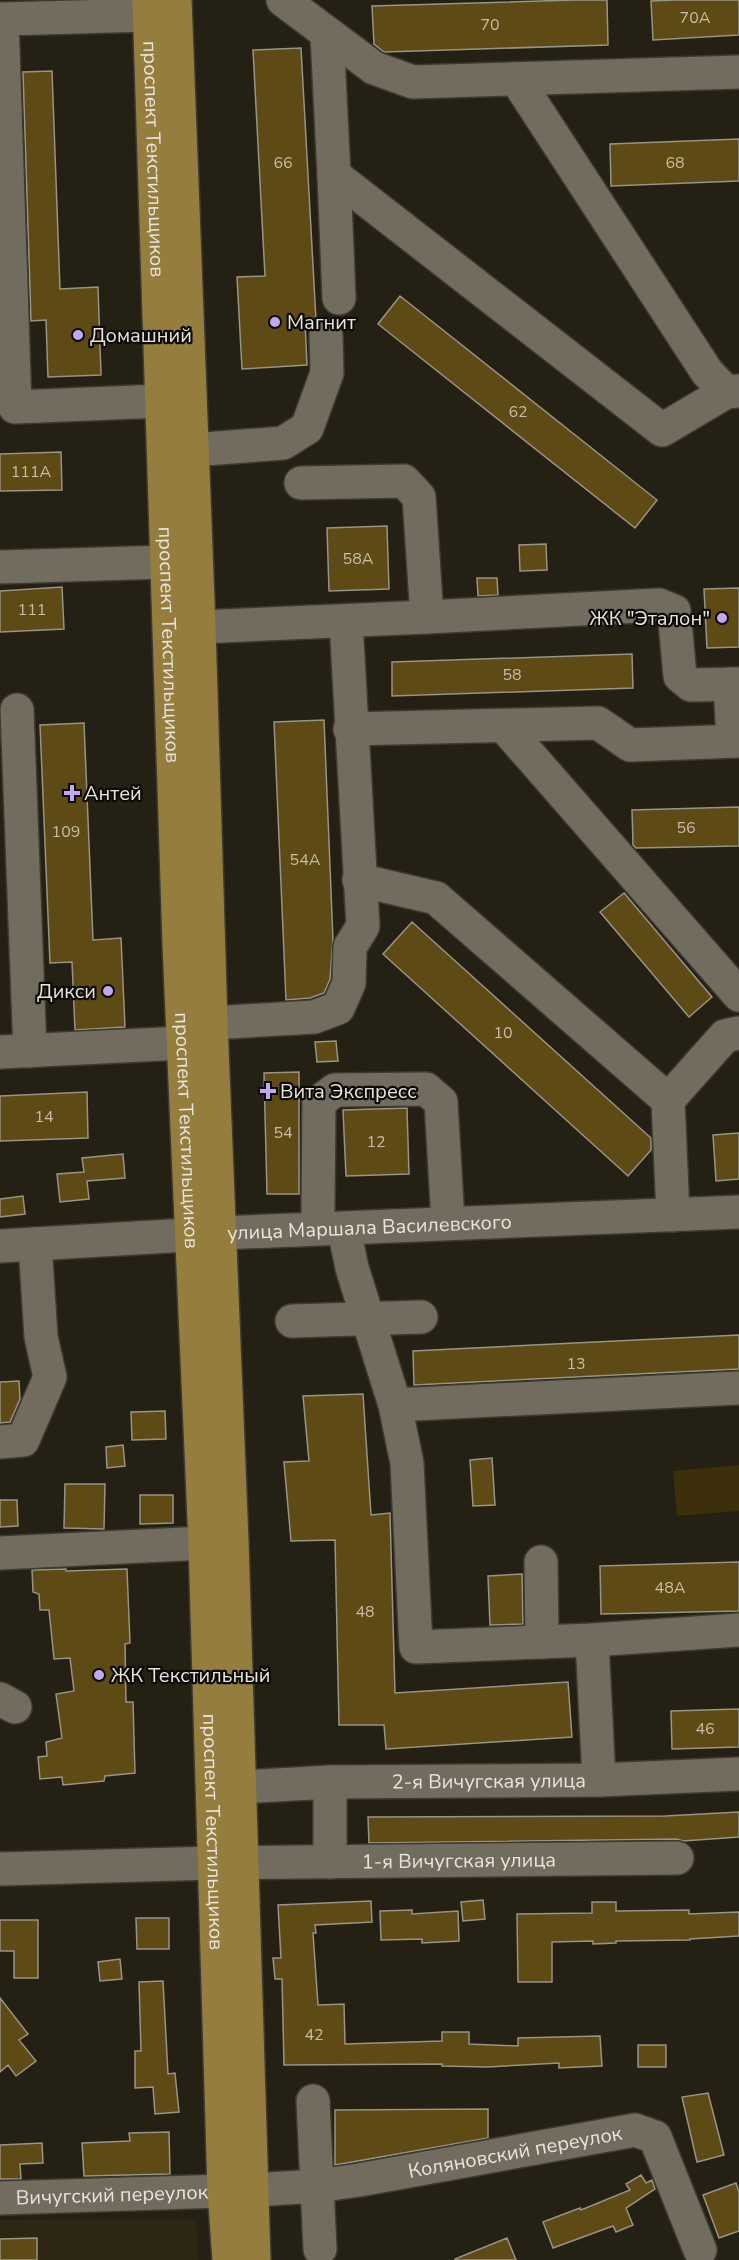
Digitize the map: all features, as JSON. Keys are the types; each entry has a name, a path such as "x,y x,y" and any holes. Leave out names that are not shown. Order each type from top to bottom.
{"main road":[{"name":"проспект Текстильщиков","path":"158,5 161,401 183,1043 206,1234 232,1541 238,1787 227,1863"},
{"name":"проспект Текстильщиков","path":"158,5 192,450 199,627 211,1023 206,1234 205,1543 227,1863 238,2190 229,2260"},
{"name":"проспект Текстильщиков","path":"238,2190 254,2260"}],"street":[{"path":"283,0 374,68 413,82 739,72"},
{"path":"158,5 1,14 6,295 15,407 161,401"},
{"path":"327,35 339,298"},
{"path":"334,175 662,430 732,391 707,372 517,80"},
{"path":"192,450 283,443 307,428 327,373 326,336"},
{"path":"301,483 404,481 419,497 427,616"},
{"path":"0,567 167,562"},
{"path":"199,627 659,605 674,611 680,676 691,685 735,684 736,741 630,745 598,723 350,729"},
{"path":"211,1023 314,1017 338,1008 350,983 350,946 363,926 350,729 346,621"},
{"path":"17,710 12,878 15,1052 183,1043"},
{"path":"504,726 739,995"},
{"path":"359,880 436,898 668,1100"},
{"path":"673,1215 668,1100 725,1036 739,1033"},
{"path":"318,1210 319,1102 335,1090 426,1089 441,1102 447,1205"},
{"name":"улица Маршала Василевского","path":"0,1246 206,1234 739,1212"},
{"path":"344,1228 352,1268 395,1405 407,1464 416,1647 592,1640 739,1630"},
{"path":"8,1446 50,1377 41,1337 35,1244"},
{"path":"292,1321 421,1317"},
{"path":"395,1405 739,1388"},
{"path":"0,1553 205,1543"},
{"path":"541,1562 542,1642"},
{"path":"592,1640 599,1780"},
{"name":"2-я Вичугская улица","path":"238,1787 330,1782 599,1780 739,1774"},
{"path":"330,1782 330,1862"},
{"name":"1-я Вичугская улица","path":"0,1869 227,1863 677,1858"},
{"path":"313,2101 320,2249"},
{"name":"Коляновский переулок","path":"238,2190 318,2186 404,2173 635,2130 655,2137 700,2250"},
{"name":"Вичугский переулок","path":"0,2198 238,2190"}],"shaded area":[{"path":"739,1465 739,1511 677,1516 673,1471"},
{"path":"196,2219 198,2260 0,2260 0,2220"}],"building":[{"path":"607,0 608,45 384,52 374,44 372,6"},
{"path":"739,0 739,35 653,40 651,1"},
{"path":"301,48 316,320 305,322 307,365 242,369 237,277 265,276 253,50"},
{"path":"52,71 60,289 98,287 101,375 48,377 46,320 31,321 23,72"},
{"path":"739,139 739,181 611,186 610,144"},
{"path":"400,296 657,500 635,528 378,324"},
{"path":"61,452 62,490 0,491 0,454"},
{"path":"387,526 389,589 329,591 327,528"},
{"path":"546,544 547,570 520,571 519,545"},
{"path":"477,578 497,578 498,595 478,596"},
{"path":"62,587 64,629 0,632 0,591"},
{"name":"ЖК \"Эталон\"","path":"739,588 739,647 707,648 704,589"},
{"path":"632,654 633,688 392,696 392,662"},
{"path":"324,720 333,940 330,979 324,993 310,998 286,1000 274,722"},
{"path":"84,723 93,940 121,938 125,1027 75,1030 72,962 50,963 40,725"},
{"path":"739,807 739,846 636,848 633,845 632,810"},
{"path":"624,893 712,997 689,1017 600,912"},
{"path":"412,922 651,1138 651,1150 628,1176 383,954"},
{"path":"336,1041 338,1061 317,1062 315,1042"},
{"path":"299,1072 299,1194 267,1194 264,1073"},
{"path":"87,1092 88,1138 0,1141 0,1096"},
{"path":"407,1108 409,1174 346,1176 343,1110"},
{"path":"739,1133 739,1179 716,1181 713,1135"},
{"path":"123,1154 125,1178 87,1181 89,1199 60,1202 57,1174 84,1172 82,1158"},
{"path":"23,1196 25,1214 0,1217 0,1199"},
{"path":"739,1335 739,1369 414,1385 413,1351"},
{"path":"19,1381 20,1399 10,1422 0,1423 0,1382"},
{"path":"363,1394 371,1515 390,1513 395,1693 568,1682 572,1737 386,1749 384,1725 339,1725 335,1540 291,1541 284,1462 309,1461 303,1396"},
{"path":"165,1411 166,1439 132,1440 131,1412"},
{"path":"123,1445 125,1466 107,1468 106,1447"},
{"path":"492,1458 495,1505 473,1506 470,1460"},
{"path":"65,1484 105,1484 104,1529 64,1528"},
{"path":"140,1495 173,1495 173,1523 140,1524"},
{"path":"0,1500 17,1500 18,1526 0,1527"},
{"path":"739,1562 739,1611 601,1614 600,1566"},
{"name":"ЖК Текстильный","path":"66,1569 66,1571 127,1569 130,1643 125,1644 126,1702 133,1702 135,1773 105,1776 104,1781 63,1785 62,1777 40,1779 38,1757 47,1756 46,1742 62,1738 56,1694 74,1691 70,1658 54,1659 49,1610 40,1610 39,1594 33,1592 32,1570"},
{"path":"522,1574 523,1624 490,1625 488,1576"},
{"path":"739,1709 739,1747 672,1749 671,1711"},
{"path":"739,1812 739,1837 683,1841 677,1839 369,1843 368,1817 665,1816"},
{"path":"483,1900 485,1919 463,1921 461,1902"},
{"path":"371,1901 372,1922 315,1925 316,1933 313,1933 318,2005 344,2004 345,2044 442,2041 442,2032 469,2032 469,2044 518,2046 518,2038 600,2036 602,2066 559,2068 559,2063 487,2067 442,2066 442,2064 284,2065 282,1979 275,1979 273,1958 281,1958 278,1905"},
{"path":"592,1902 616,1902 616,1911 689,1910 689,1914 739,1912 739,1936 593,1944 593,1941 552,1942 552,1982 518,1982 517,1914 592,1913"},
{"path":"412,1910 412,1914 458,1911 459,1941 422,1943 422,1939 381,1940 380,1911"},
{"path":"136,1918 169,1918 169,1949 137,1949"},
{"path":"0,1920 38,1920 38,1978 14,1978 14,1951 0,1951"},
{"path":"120,1959 122,1979 100,1981 98,1962"},
{"path":"163,1981 168,2074 175,2073 179,2112 155,2114 153,2087 135,2088 135,2051 141,2051 139,1982"},
{"path":"0,1998 28,2034 19,2040 36,2061 16,2076 8,2065 0,2072"},
{"path":"638,2045 666,2045 666,2067 638,2067"},
{"path":"708,2093 724,2155 697,2162 682,2097"},
{"path":"488,2109 488,2138 335,2165 335,2110"},
{"path":"169,2132 170,2174 84,2176 82,2143 130,2141 129,2133"},
{"path":"42,2143 43,2163 20,2164 21,2179 0,2179 0,2145"},
{"path":"641,2175 646,2183 652,2180 655,2189 626,2208 633,2225 616,2232 613,2226 553,2248 543,2222 580,2208 581,2210 630,2190 626,2184"},
{"path":"736,2183 739,2192 739,2231 719,2238 703,2195"},
{"path":"37,2238 37,2260 0,2260 0,2239"},
{"path":"507,2238 516,2260 455,2260 455,2259"}],"place":[{"name":"Магнит","path":"275,322"},
{"name":"Домашний","path":"78,335"},
{"name":"ЖК \"Эталон\"","path":"722,618"},
{"name":"Антей","path":"72,793"},
{"name":"Дикси","path":"108,991"},
{"name":"Вита Экспресс","path":"268,1091"},
{"name":"ЖК Текстильный","path":"99,1675"}]}
